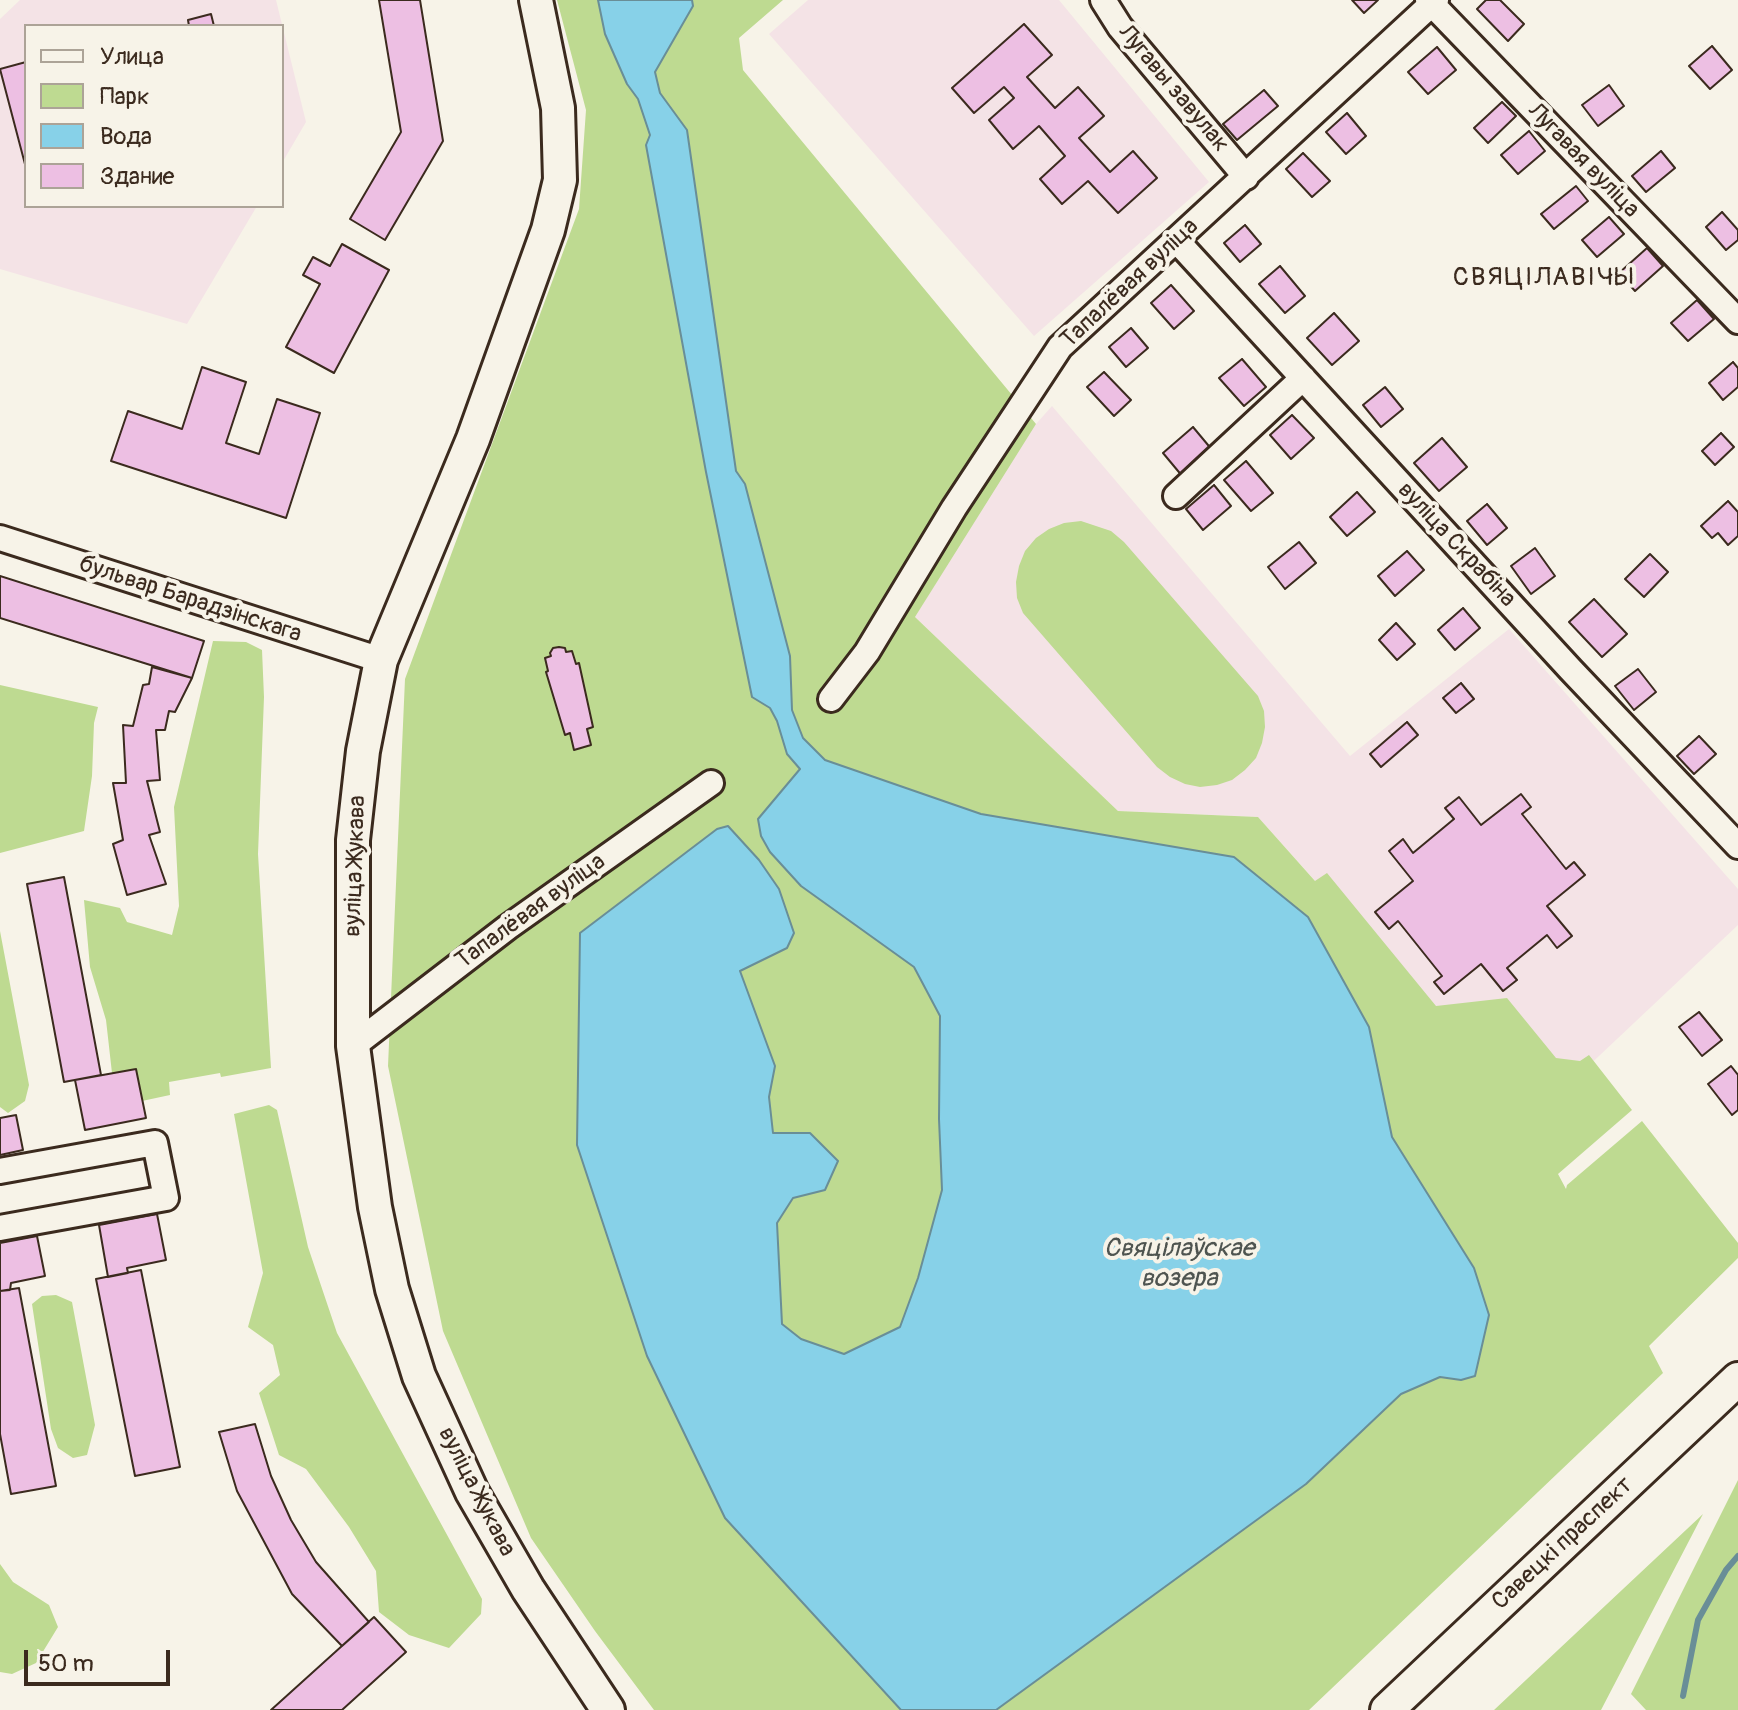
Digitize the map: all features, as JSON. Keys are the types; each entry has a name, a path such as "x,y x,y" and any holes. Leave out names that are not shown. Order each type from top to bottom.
{"street":[{"name":"вуліца Жукава","path":"536,0 558,108 560,180 551,218 473,439 381,660 363,751 353,840 353,1046 375,1207 392,1289 419,1376 480,1506 528,1589 608,1710"},
{"name":"Лугавы завулак","path":"1103,0 1120,27 1246,177"},
{"name":"Тапалёвая вуліца","path":"831,699 867,652 954,508 1060,347 1432,1"},
{"name":"Лугавая вуліца","path":"1432,1 1738,321"},
{"name":"вуліца Скрабіна","path":"1177,241 1571,670 1738,846"},
{"path":"1176,496 1303,378"},
{"name":"бульвар Барадзінскага","path":"0,538 381,660"},
{"name":"Тапалёвая вуліца","path":"353,1046 508,927 711,783"},
{"path":"0,1171 155,1143 166,1198 0,1228"},
{"name":"Савецкі праспект","path":"1387,1710 1738,1379"}],"shaded area":[{"path":"20,0 276,0 282,24 24,24 24,208 256,208 187,324 0,269 0,19"},
{"path":"808,0 1059,0 1209,182 1034,336 769,34"},
{"path":"284,33 306,122 284,160"},
{"path":"1052,406 1350,756 1509,629 1738,889 1738,925 1530,1121 1258,817 1118,811 915,617 1021,441"}],"green space":[{"path":"557,0 598,0 605,34 627,84 638,99 650,135 646,146 706,472 752,697 770,708 787,754 800,769 759,819 801,886 914,967 940,1016 942,1190 918,1278 900,1328 844,1354 801,1339 782,1325 777,1223 793,1198 825,1190 810,1133 773,1133 769,1097 774,1066 740,971 787,948 779,889 759,860 728,826 725,1518 901,1710 654,1710 531,1538 443,1331 388,1066 405,679 579,209 586,110"},
{"path":"692,0 783,0 739,38 743,70 1036,424 915,617 1118,811 1258,817 1315,881 1327,873 1436,1006 1507,998 1556,1058 1580,1061 1589,1055 1632,1110 1558,1174 1566,1189 1642,1121 1738,1243 1738,1258 1649,1346 1663,1373 1309,1710 996,1710 1306,1484 1401,1394 1441,1377 1461,1380 1474,1268 1392,1137 1369,1027 1308,917 1234,857 981,814 825,760 803,738 792,710 790,656 745,485 736,471 687,130 660,93 655,72 693,6"},
{"path":"1081,521 1111,531 1124,542 1258,696 1264,711 1262,743 1256,758 1232,780 1200,787 1185,784 1157,767 1023,613 1017,598 1016,582 1025,551 1049,529"},
{"path":"213,641 246,642 262,650 264,697 258,854 271,1068 169,1082 170,1095 142,1101 136,1069 112,1073 106,1020 90,967 84,900 120,908 127,922 172,935 179,906 174,807"},
{"path":"0,685 98,707 84,831 0,853"},
{"path":"0,931 29,1085 25,1101 8,1113 0,1107"},
{"path":"269,1105 277,1110 308,1247 337,1333 482,1599 481,1614 449,1648 409,1635 379,1612 376,1571 349,1527 306,1469 279,1455 259,1393 280,1375 273,1345 248,1327 263,1273 234,1114"},
{"path":"56,1295 72,1302 95,1425 87,1455 73,1458 58,1448 51,1429 32,1304 42,1296"},
{"path":"1738,1480 1738,1710 1646,1710 1631,1694"},
{"path":"1703,1514 1601,1710 1494,1710"},
{"path":"0,1564 13,1582 49,1605 58,1627 36,1663 12,1674 0,1672"}],"water":[{"name":"Свяцілаўскае возера","path":"598,0 692,0 693,6 655,72 660,93 687,130 736,471 745,484 790,656 792,710 803,738 825,760 981,814 1234,857 1308,917 1369,1027 1392,1137 1474,1268 1489,1315 1475,1376 1461,1380 1440,1377 1401,1394 1306,1484 996,1710 901,1710 725,1518 647,1356 577,1145 580,933 717,829 728,826 759,860 779,889 794,933 787,948 740,971 775,1066 769,1097 773,1133 810,1133 838,1161 825,1190 793,1198 777,1223 782,1324 801,1339 844,1354 900,1327 918,1278 942,1190 940,1016 914,967 801,886 770,852 761,836 758,819 800,769 787,754 770,708 752,697 706,472 646,145 650,135 638,99 627,84 605,34"}],"building":[{"path":"379,0 420,0 443,141 385,240 350,219 401,132"},
{"path":"1352,0 1378,0 1364,13"},
{"path":"1486,0 1500,0 1524,24 1508,41 1477,9"},
{"path":"211,14 214,24 189,24 188,20"},
{"path":"1024,24 1052,55 1027,77 1055,108 1078,87 1104,116 1079,138 1110,172 1133,151 1157,178 1118,213 1088,181 1062,204 1040,179 1065,156 1039,126 1013,149 989,120 1014,98 1004,87 974,113 952,88"},
{"path":"1712,46 1732,70 1710,89 1689,66"},
{"path":"1437,47 1456,70 1428,94 1408,72"},
{"path":"24,63 24,160 0,69"},
{"path":"1609,85 1624,106 1598,126 1582,105"},
{"path":"1264,90 1278,106 1237,140 1223,124"},
{"path":"1502,102 1516,116 1488,143 1474,128"},
{"path":"1347,113 1366,136 1346,154 1326,132"},
{"path":"1529,131 1545,151 1518,174 1501,155"},
{"path":"1661,151 1675,168 1646,192 1632,176"},
{"path":"1303,153 1330,181 1312,197 1286,169"},
{"path":"1576,186 1588,201 1554,229 1541,214"},
{"path":"1722,212 1738,230 1738,240 1726,250 1706,227"},
{"path":"1609,217 1624,234 1597,257 1582,240"},
{"path":"1245,225 1261,244 1240,262 1224,243"},
{"path":"342,244 389,270 334,373 286,347 320,284 303,275 313,257 330,266"},
{"path":"1647,248 1663,266 1635,291 1619,273"},
{"path":"1280,266 1305,296 1285,313 1259,284"},
{"path":"1171,285 1194,311 1174,329 1151,303"},
{"path":"1697,300 1714,319 1688,341 1671,323"},
{"path":"1334,313 1359,341 1332,365 1307,338"},
{"path":"1131,328 1148,348 1126,367 1109,347"},
{"path":"1242,359 1266,387 1244,406 1219,378"},
{"path":"1733,362 1738,368 1738,387 1723,400 1709,383"},
{"path":"202,367 246,382 226,443 259,454 277,399 320,413 286,518 111,461 128,411 182,429"},
{"path":"1104,372 1131,400 1114,416 1087,387"},
{"path":"1385,387 1403,409 1381,427 1363,405"},
{"path":"1292,415 1314,438 1291,459 1270,435"},
{"path":"1193,427 1213,451 1183,477 1163,453"},
{"path":"1721,433 1734,447 1715,465 1702,451"},
{"path":"1442,438 1467,467 1439,491 1414,463"},
{"path":"1246,461 1273,493 1251,511 1224,480"},
{"path":"1214,485 1231,506 1203,530 1186,509"},
{"path":"1357,492 1375,512 1347,536 1330,517"},
{"path":"1728,501 1738,512 1738,536 1728,545 1718,533 1712,538 1701,526"},
{"path":"1487,504 1507,528 1487,545 1467,521"},
{"path":"1299,542 1316,563 1285,589 1268,567"},
{"path":"1535,548 1555,576 1531,594 1511,566"},
{"path":"1407,551 1424,570 1395,596 1378,576"},
{"path":"1650,554 1668,572 1644,597 1625,579"},
{"path":"0,576 204,641 192,678 0,618"},
{"path":"1594,599 1627,634 1602,657 1569,622"},
{"path":"1463,608 1480,628 1455,650 1438,630"},
{"path":"1396,623 1415,644 1397,660 1379,640"},
{"path":"553,648 565,648 566,652 572,651 576,664 579,663 593,727 587,729 591,745 574,750 570,733 565,735 546,672 545,658 551,656"},
{"path":"152,667 192,678 175,712 169,711 165,730 156,730 160,780 147,781 160,832 149,835 166,884 127,895 113,844 123,840 113,783 126,783 123,725 133,726 143,685 149,684"},
{"path":"1638,669 1656,692 1634,710 1615,686"},
{"path":"1461,683 1474,699 1456,713 1443,698"},
{"path":"1407,722 1418,735 1381,767 1370,754"},
{"path":"1699,736 1716,754 1694,774 1677,756"},
{"path":"1521,794 1531,807 1522,814 1566,869 1574,862 1585,875 1547,906 1572,936 1557,948 1547,935 1507,968 1517,980 1503,991 1481,964 1444,994 1434,982 1442,976 1398,921 1389,929 1375,912 1413,881 1389,851 1403,839 1413,853 1454,819 1445,808 1459,797 1481,825"},
{"path":"64,877 101,1075 64,1082 27,884"},
{"path":"1699,1012 1722,1040 1702,1056 1679,1027"},
{"path":"1731,1066 1738,1075 1738,1110 1732,1115 1708,1084"},
{"path":"136,1069 146,1118 85,1130 75,1080"},
{"path":"16,1115 23,1150 0,1155 0,1118"},
{"path":"157,1214 166,1260 127,1268 128,1273 108,1277 99,1225"},
{"path":"37,1236 45,1276 11,1283 10,1290 0,1291 0,1243"},
{"path":"141,1270 180,1467 135,1476 96,1279"},
{"path":"19,1288 56,1486 11,1494 0,1434 0,1291"},
{"path":"255,1424 271,1476 291,1520 316,1562 369,1622 342,1646 292,1594 237,1491 219,1432"},
{"path":"374,1617 406,1652 342,1710 271,1710"}],"waterway":[{"path":"1683,1696 1698,1620 1726,1570 1738,1556"}],"district":[{"name":"СВЯЦІЛАВІЧЫ","path":"1544,278"}]}
